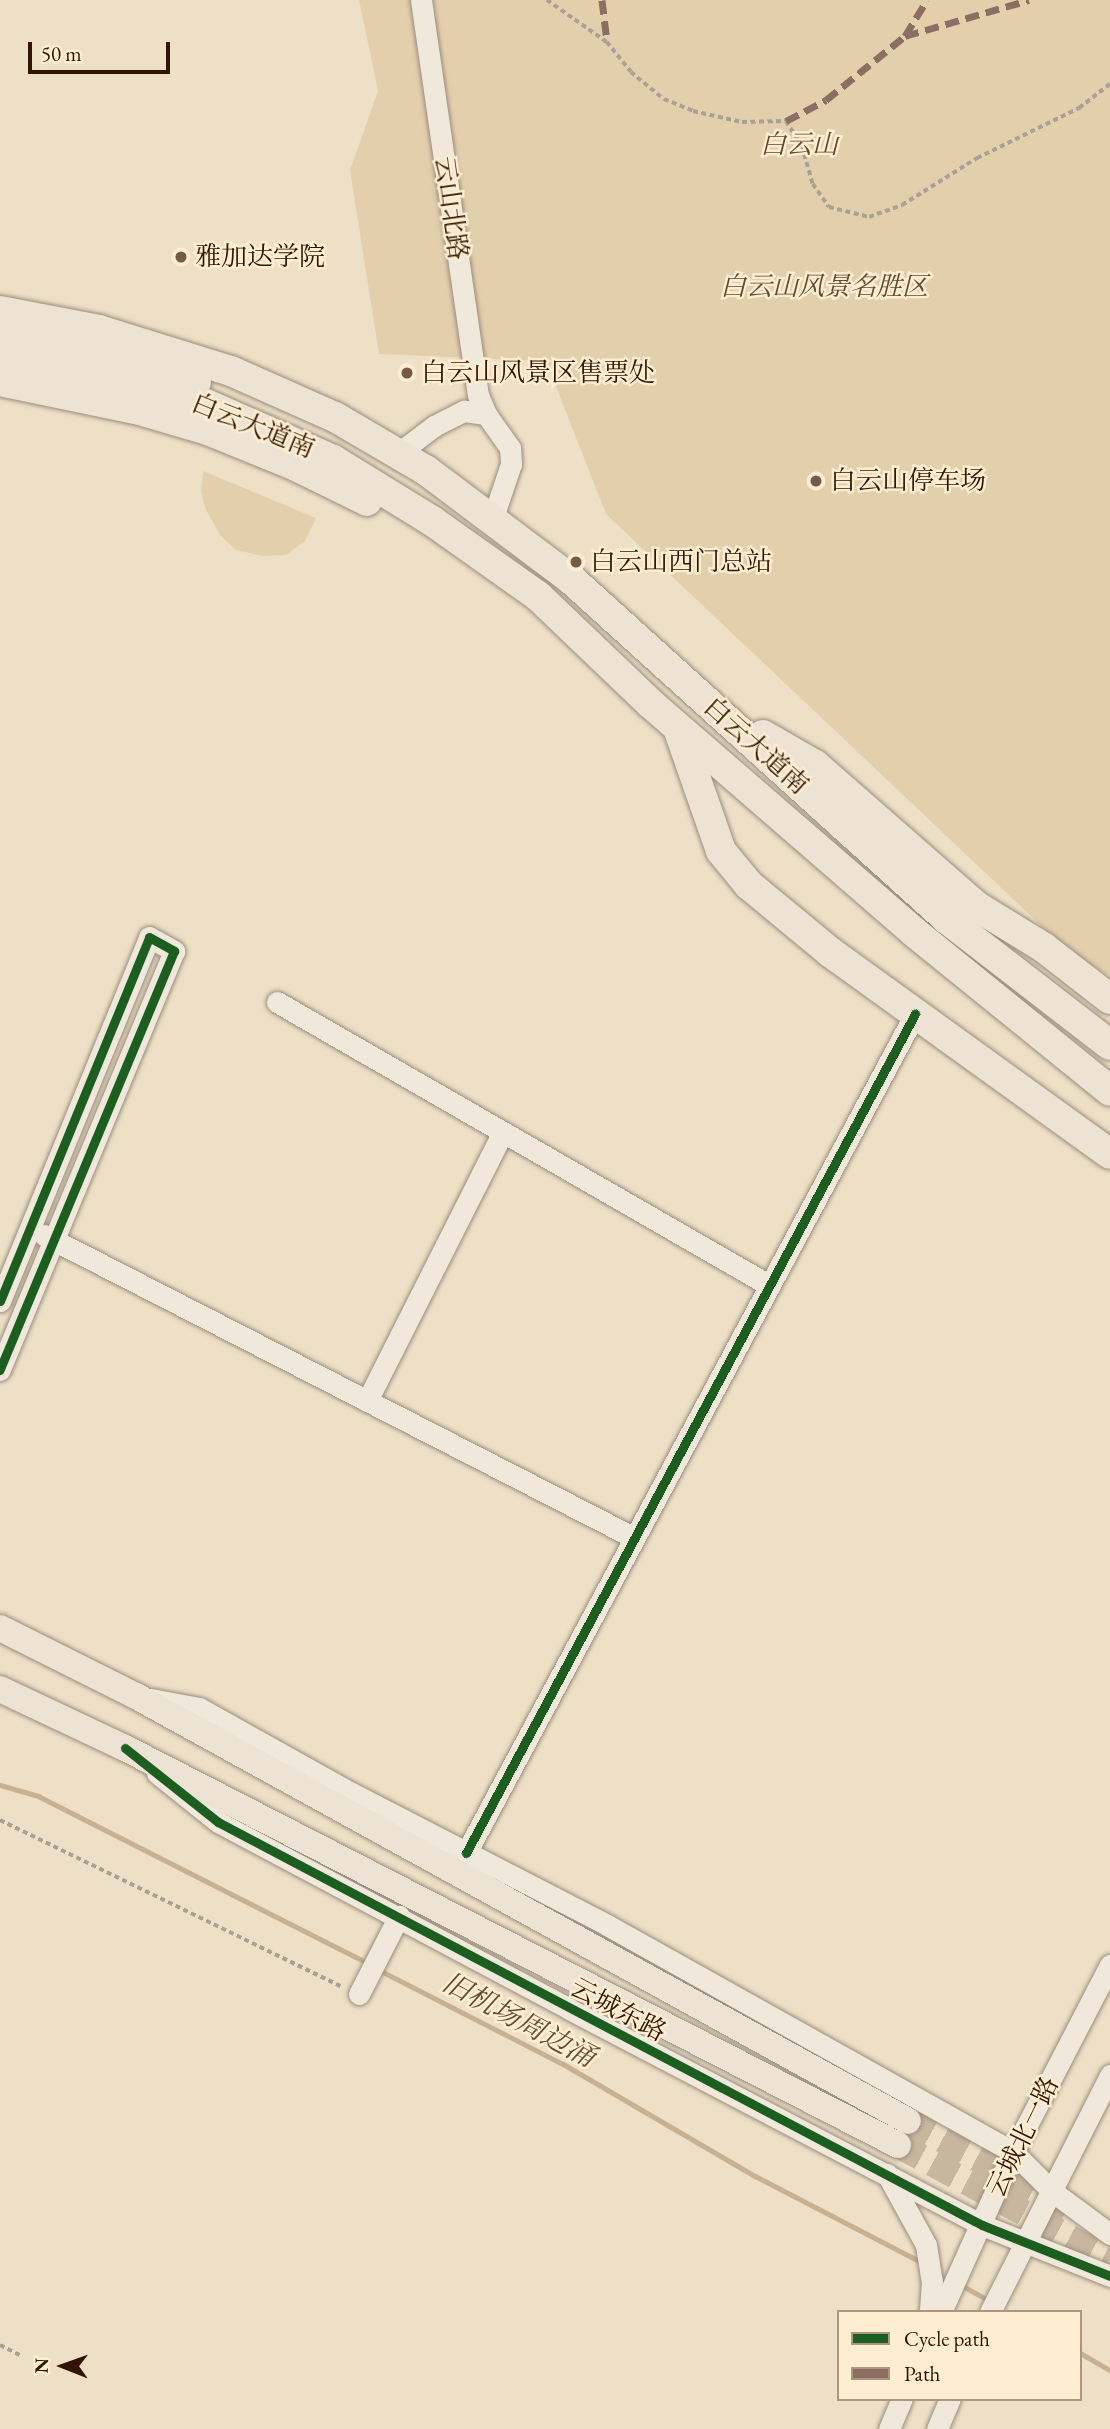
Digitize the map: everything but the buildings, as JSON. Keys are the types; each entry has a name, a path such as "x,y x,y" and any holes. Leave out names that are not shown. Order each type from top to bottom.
{"highway":[{"name":"白云大道南","path":"0,311 99,330 231,371 335,417 454,489 572,580 947,919 1110,1045"},
{"name":"白云大道南","path":"0,337 155,369 397,454"},
{"name":"白云大道南","path":"0,358 170,394 244,419 333,460 482,554 538,596 677,727 914,932 1110,1091"},
{"name":"白云大道南","path":"0,381 139,410 208,430 330,482 424,535 482,554"},
{"path":"711,705 815,765 976,906 1042,947 1110,999"},
{"path":"677,727 721,852 759,894 915,1014 1110,1154"}],"main road":[{"name":"云城东路","path":"0,1628 136,1696 903,2133 125,1748 0,1689"}],"street":[{"name":"云山北路","path":"421,0 478,395 486,414 510,448 511,464 492,520"},
{"path":"397,454 434,426 464,411 486,414"},
{"path":"0,1301 149,937 174,951 0,1370"},
{"path":"277,1002 768,1284"},
{"path":"466,1853 768,1284 915,1014"},
{"path":"367,1401 503,1132"},
{"path":"30,1228 633,1537"},
{"name":"云城东路","path":"136,1696 199,1708 466,1853 607,1925 1013,2152 1052,2192 1110,2234"},
{"name":"云城东路","path":"125,1748 218,1822 395,1926 886,2172 982,2225 1110,2276"},
{"path":"359,1994 395,1926"},
{"name":"云城北一路","path":"942,2310 1013,2152 1110,1965"},
{"name":"云城北一路","path":"991,2310 1110,2075"},
{"path":"886,2172 917,2224 931,2265 930,2310"},
{"path":"889,2429 901,2401"},
{"path":"937,2429 949,2401"}],"path":[{"path":"547,0 607,42 631,72 664,99 693,111 742,122 786,121 802,146 813,184 829,207 869,217 902,205 977,158 1079,108 1110,84"},
{"path":"0,1820 359,1994"},
{"path":"0,2345 22,2356"}],"green space":[{"name":"白云山风景名胜区","path":"359,0 1110,0 1110,976 1069,952 606,514 546,361 379,354 350,170 378,91"},
{"path":"203,471 316,518 305,541 286,555 262,556 236,550 220,535 206,510 201,492"}],"waterway":[{"name":"旧机场周边涌","path":"0,1785 38,1796 369,1964"},
{"name":"旧机场周边涌","path":"377,1969 563,2064 755,2176 923,2263"},
{"name":"旧机场周边涌","path":"959,2284 990,2301"},
{"name":"旧机场周边涌","path":"1082,2354 1110,2370"}],"tunnel":[{"path":"908,2121 1068,2208"},
{"path":"898,2145 1110,2259"}],"marked path":[{"path":"602,0 607,42"},
{"path":"905,36 927,0"},
{"path":"786,121 826,100 905,36 1029,0"}],"cycle path":[{"path":"0,1301 149,937 174,951 0,1370"},
{"path":"466,1853 915,1014"},
{"path":"125,1748 218,1822 982,2225 1110,2276"}],"place":[{"name":"雅加达学院","path":"181,257"},
{"name":"白云山风景区售票处","path":"407,373"},
{"name":"白云山停车场","path":"816,481"},
{"name":"白云山西门总站","path":"576,562"}],"park label":[{"name":"白云山","path":"799,145"}]}
